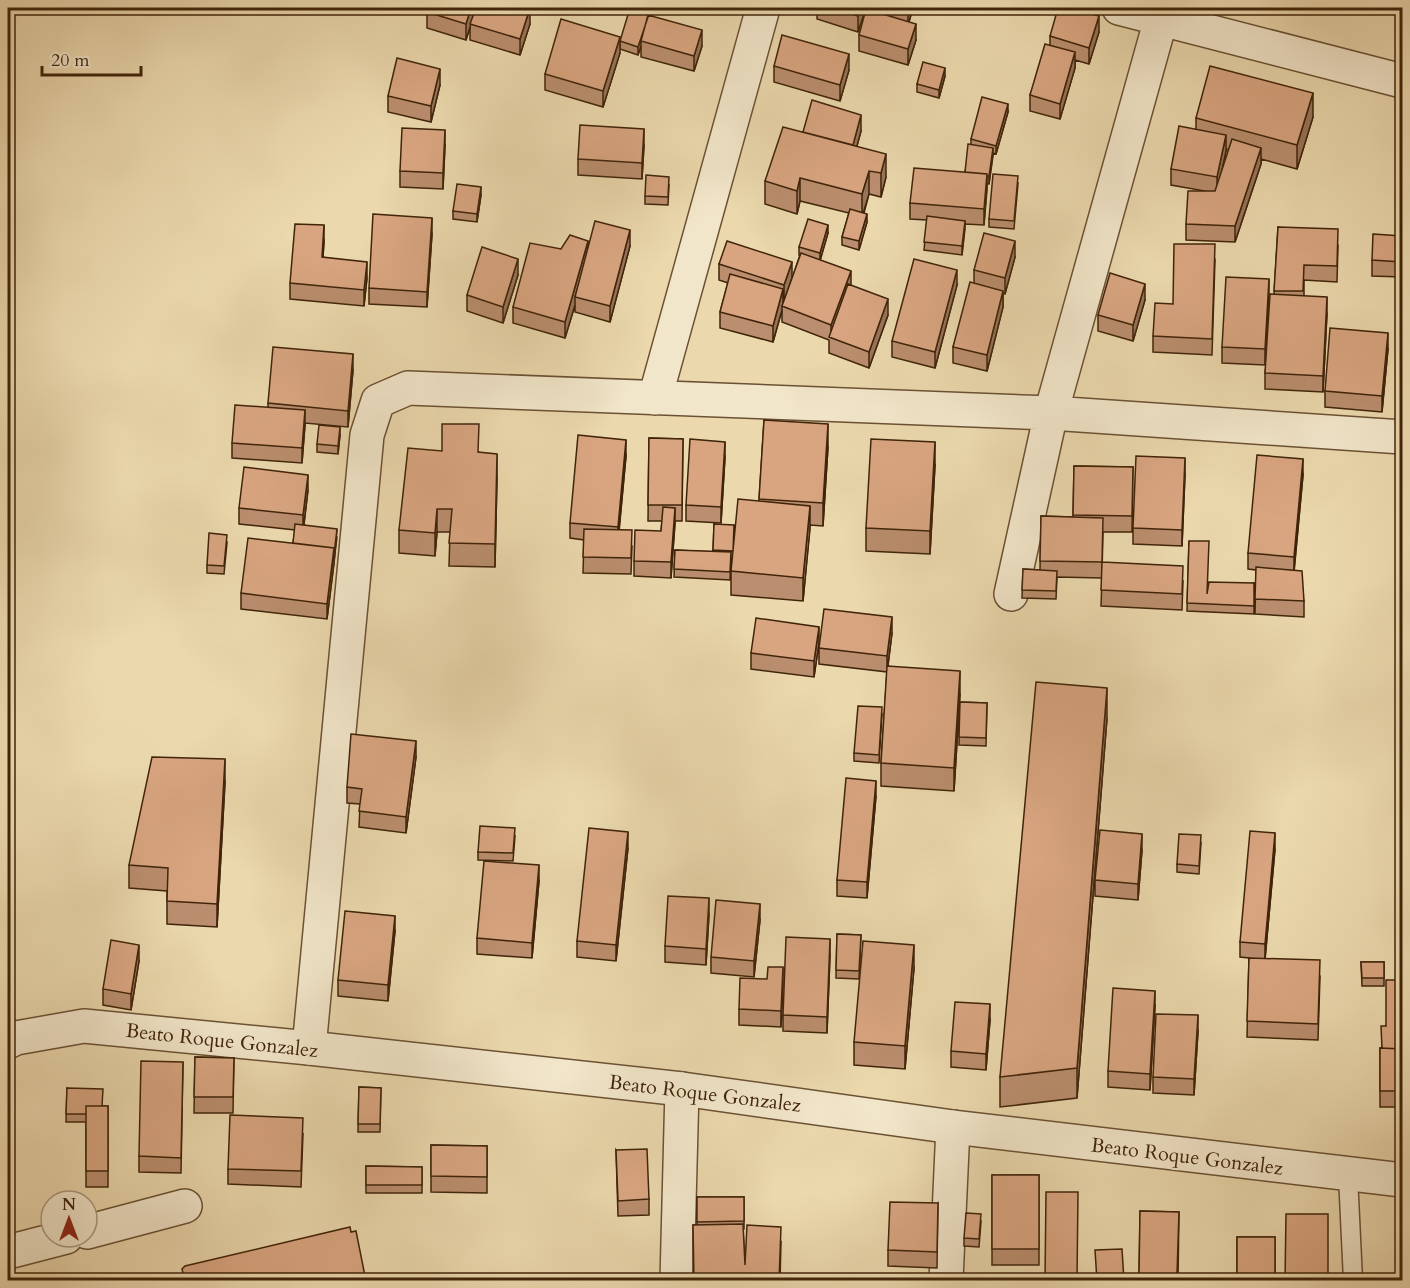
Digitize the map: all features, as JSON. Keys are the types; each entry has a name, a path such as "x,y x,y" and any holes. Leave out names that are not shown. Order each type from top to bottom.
{"street":[{"path":"655,398 763,8"},
{"path":"1119,8 1162,13 1402,81"},
{"path":"1011,594 1051,413 1162,13"},
{"path":"309,1048 367,435 378,401 408,388 1051,413 1402,437"},
{"name":"Beato Roque Gonzalez","path":"8,1042 16,1038 84,1026 309,1048 682,1089 953,1127 1348,1176 1402,1180"},
{"path":"677,1281 682,1089"},
{"path":"946,1281 953,1127"},
{"path":"99,1229 185,1206"},
{"path":"8,1252 39,1244"}],"lane":[{"path":"1348,1176 1353,1281"}],"building":[{"path":"428,8 471,8 466,24 427,12"},
{"path":"476,8 530,8 520,39 470,24"},
{"path":"630,8 651,8 638,47 620,41"},
{"path":"832,8 861,8 858,16"},
{"path":"1058,8 1070,8 1099,16 1089,48 1050,36"},
{"path":"866,9 916,24 908,49 859,35"},
{"path":"648,15 702,30 694,56 641,41"},
{"path":"561,19 620,37 603,91 545,74"},
{"path":"782,35 849,54 840,85 774,66"},
{"path":"1045,44 1075,52 1060,104 1030,95"},
{"path":"397,58 440,69 431,106 388,96"},
{"path":"923,62 945,68 939,90 917,84"},
{"path":"1210,66 1313,93 1297,145 1196,118"},
{"path":"982,97 1008,104 996,146 971,139"},
{"path":"812,100 861,115 853,145 803,132"},
{"path":"580,125 644,129 642,163 578,159"},
{"path":"1179,126 1226,135 1217,177 1171,169"},
{"path":"783,127 886,154 881,173 869,171 862,194 800,178 797,191 765,181"},
{"path":"402,128 445,130 443,173 400,171"},
{"path":"1232,139 1261,148 1235,226 1186,224 1188,191 1215,191"},
{"path":"968,144 993,148 989,176 965,172"},
{"path":"914,168 987,174 984,209 910,203"},
{"path":"993,174 1018,176 1014,221 989,219"},
{"path":"646,175 669,177 668,197 645,196"},
{"path":"457,184 481,187 477,214 453,211"},
{"path":"850,209 867,214 859,241 842,237"},
{"path":"373,214 432,218 427,292 369,288"},
{"path":"927,216 965,221 962,246 924,242"},
{"path":"808,219 828,225 820,253 799,247"},
{"path":"595,221 630,230 610,306 575,297"},
{"path":"295,224 324,225 322,257 367,262 364,290 290,283"},
{"path":"1278,227 1338,229 1337,266 1304,265 1303,291 1274,291"},
{"path":"984,233 1015,241 1005,278 974,270"},
{"path":"1373,234 1402,236 1402,262 1372,260"},
{"path":"570,235 588,241 565,322 513,307 530,243 561,249"},
{"path":"727,241 792,262 784,285 719,264"},
{"path":"1174,244 1215,244 1212,339 1153,336 1155,303 1173,304"},
{"path":"482,247 518,259 503,307 467,295"},
{"path":"801,253 851,271 831,325 782,306"},
{"path":"914,259 957,270 935,352 892,341"},
{"path":"1110,273 1145,284 1133,325 1098,315"},
{"path":"730,274 783,289 773,326 720,312"},
{"path":"1226,277 1269,279 1265,349 1222,347"},
{"path":"970,282 1003,291 987,355 953,347"},
{"path":"848,284 888,299 869,352 829,337"},
{"path":"1270,294 1327,297 1323,376 1265,373"},
{"path":"1330,328 1388,333 1382,396 1325,391"},
{"path":"273,347 353,354 348,411 268,403"},
{"path":"235,405 305,410 302,448 232,443"},
{"path":"764,420 828,424 823,503 759,499"},
{"path":"442,424 479,424 478,452 497,454 495,544 449,543 452,509 437,509 435,533 399,530 408,448 442,451"},
{"path":"319,425 340,427 338,446 317,444"},
{"path":"578,435 626,440 618,527 570,523"},
{"path":"649,438 683,439 682,505 648,505"},
{"path":"690,439 725,442 721,507 686,505"},
{"path":"871,439 935,442 930,531 866,528"},
{"path":"1257,455 1303,459 1294,557 1248,553"},
{"path":"1136,456 1185,458 1182,530 1133,528"},
{"path":"1074,466 1133,467 1132,516 1073,515"},
{"path":"244,467 308,475 303,515 239,508"},
{"path":"738,499 810,506 803,578 731,571"},
{"path":"663,507 675,508 671,562 634,561 635,530 661,531"},
{"path":"1041,516 1103,518 1102,562 1040,561"},
{"path":"295,524 337,529 334,554 334,548 293,543"},
{"path":"714,524 734,525 733,551 713,550"},
{"path":"584,529 632,530 631,558 583,557"},
{"path":"209,533 227,535 224,566 207,565"},
{"path":"248,538 334,548 327,604 241,593"},
{"path":"1189,541 1209,541 1207,594 1209,582 1254,583 1254,606 1187,603"},
{"path":"675,550 731,552 730,572 674,569"},
{"path":"1102,562 1183,566 1182,594 1101,590"},
{"path":"1256,567 1302,571 1304,601 1255,599"},
{"path":"1023,569 1057,571 1056,591 1022,590"},
{"path":"824,609 892,617 887,656 819,648"},
{"path":"756,618 819,627 814,661 751,653"},
{"path":"887,666 960,671 954,768 881,763"},
{"path":"1036,682 1107,688 1077,1068 1000,1077"},
{"path":"960,702 987,703 986,738 959,737"},
{"path":"858,706 882,707 879,755 854,753"},
{"path":"351,734 416,741 406,817 359,811 362,789 347,787"},
{"path":"152,757 225,759 217,904 167,901 168,868 129,865"},
{"path":"846,778 876,781 867,882 837,880"},
{"path":"480,826 515,828 513,853 478,852"},
{"path":"589,828 628,832 616,945 577,941"},
{"path":"1100,830 1142,834 1138,884 1095,880"},
{"path":"1250,831 1275,833 1265,944 1240,942"},
{"path":"1179,834 1201,835 1199,866 1177,864"},
{"path":"484,861 539,865 532,943 477,938"},
{"path":"668,896 709,898 706,949 665,946"},
{"path":"716,900 760,904 754,961 711,957"},
{"path":"345,911 395,916 388,985 338,980"},
{"path":"837,934 861,935 859,971 836,970"},
{"path":"786,937 830,939 827,1017 783,1015"},
{"path":"111,940 139,945 131,994 103,989"},
{"path":"863,941 914,945 905,1046 854,1042"},
{"path":"1249,958 1320,960 1318,1024 1247,1021"},
{"path":"1361,962 1384,962 1384,978 1362,978"},
{"path":"768,967 783,967 781,1011 739,1009 740,978 767,979"},
{"path":"1386,980 1402,980 1402,1049 1382,1048 1381,1026 1386,1026"},
{"path":"1113,988 1155,991 1150,1074 1108,1071"},
{"path":"955,1002 990,1004 986,1054 951,1051"},
{"path":"1156,1014 1198,1015 1194,1079 1153,1077"},
{"path":"1380,1048 1402,1049 1402,1091 1380,1091"},
{"path":"195,1057 234,1058 233,1097 194,1097"},
{"path":"141,1061 183,1062 181,1158 139,1156"},
{"path":"359,1087 381,1088 380,1124 358,1124"},
{"path":"67,1088 103,1089 102,1106 86,1106 86,1114 66,1114"},
{"path":"86,1106 108,1106 108,1171 86,1171"},
{"path":"230,1115 303,1118 301,1171 228,1169"},
{"path":"431,1145 487,1146 487,1177 431,1176"},
{"path":"647,1149 649,1199 618,1201 616,1150"},
{"path":"366,1166 422,1167 422,1185 366,1185"},
{"path":"992,1175 1039,1175 1039,1249 992,1249"},
{"path":"1046,1192 1078,1192 1077,1281 1045,1281"},
{"path":"697,1197 744,1197 744,1221 697,1222"},
{"path":"890,1202 938,1203 937,1252 888,1250"},
{"path":"1140,1211 1179,1212 1177,1274 1139,1274"},
{"path":"966,1213 981,1214 979,1239 964,1238"},
{"path":"1286,1214 1328,1214 1328,1281 1285,1281"},
{"path":"743,1224 745,1265 747,1225 781,1227 779,1281 745,1281 745,1277 737,1277 737,1280 694,1280 693,1225"},
{"path":"350,1227 351,1232 356,1231 366,1281 185,1281 182,1269 185,1266"},
{"path":"1237,1237 1275,1237 1275,1278 1237,1278"},
{"path":"1122,1249 1124,1281 1097,1281 1095,1250"},
{"path":"970,1276 1016,1278 1016,1281 969,1281"}]}
